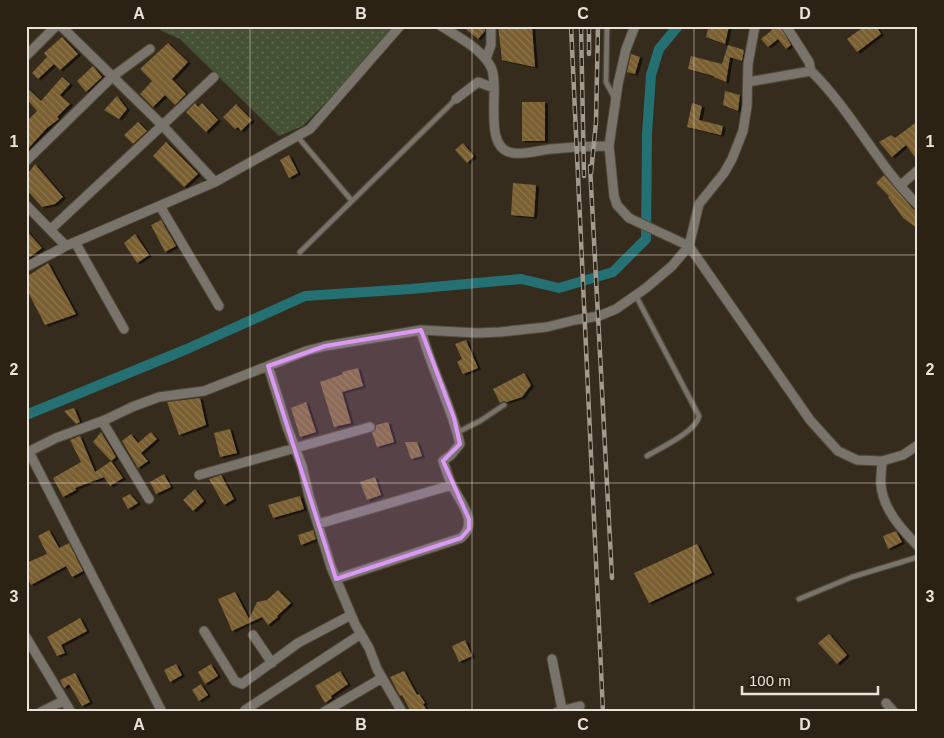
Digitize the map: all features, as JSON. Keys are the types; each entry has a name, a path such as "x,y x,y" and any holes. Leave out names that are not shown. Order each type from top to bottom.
{"street":[{"path":"26,56 56,26"},
{"path":"61,26 162,125 215,182"},
{"path":"26,267 71,244 215,182 310,129 400,26"},
{"path":"441,26 477,50 492,69 494,131 499,144 504,149 513,154 552,148 609,146"},
{"path":"486,59 491,45 491,26"},
{"path":"635,26 626,49 615,100 609,146 614,196 617,205 629,218 689,246 816,426 838,451 857,460 882,461 903,455 918,445"},
{"path":"162,712 27,452 56,438 150,400 204,391 306,351 326,346 420,330 478,333 547,327 599,316 616,309 672,266 689,246 699,204 724,173 732,159 743,131 748,64 755,26"},
{"path":"786,26 809,62 811,71 824,84 900,185 918,205"},
{"path":"26,161 112,77 150,49"},
{"path":"748,82 811,71"},
{"path":"50,229 214,77"},
{"path":"456,99 478,82 494,88"},
{"path":"900,185 918,170"},
{"path":"26,204 50,229 71,244 124,329"},
{"path":"160,206 219,306"},
{"path":"336,579 461,538 469,529 469,519 452,485 443,461 460,444 458,432 420,330"},
{"path":"268,366 302,466 336,579 351,615 369,648 382,678 402,712"},
{"path":"102,421 149,499"},
{"path":"199,475 370,427"},
{"path":"882,461 881,485 883,498 892,515 918,546"},
{"path":"318,524 452,485"},
{"path":"204,631 235,681 242,684 311,635 351,615"},
{"path":"245,710 361,634"},
{"path":"253,635 272,663"},
{"path":"26,637 71,712"},
{"path":"552,659 559,711 580,706"},
{"path":"324,712 382,678"},
{"path":"41,712 63,700"},
{"path":"886,703 894,712"}],"lane":[{"path":"606,26 606,82 615,100"},
{"path":"300,252 456,99"},
{"path":"297,136 352,202"},
{"path":"635,295 699,416 696,425 690,430 647,456"},
{"path":"458,432 480,421 504,405"},
{"path":"800,599 852,577 918,557"}],"highlighted area":[{"path":"421,330 454,418 460,444 443,461 469,519 469,529 461,538 336,579 268,366 325,346"}],"green space":[{"path":"156,26 394,26 373,54 303,126 279,136 180,39 162,31"}],"building":[{"path":"462,26 485,26 485,31 478,39"},
{"path":"498,26 532,26 535,67 502,60"},
{"path":"709,26 729,26 725,44 706,37"},
{"path":"769,26 780,26 791,45 786,49 778,39 768,47 761,39 772,30"},
{"path":"865,26 876,26 881,34 857,52 847,39"},
{"path":"62,37 78,54 60,70 54,64 38,79 32,73 47,57 44,53"},
{"path":"168,43 188,62 172,79 186,94 175,105 165,95 153,107 140,94 152,81 140,69"},
{"path":"728,45 744,50 742,61 730,57 726,82 714,76 688,69 691,56 722,64"},
{"path":"631,54 640,57 635,74 627,72"},
{"path":"93,66 102,77 86,92 77,81"},
{"path":"62,77 70,84 60,95 70,104 57,117 59,119 47,128 26,151 26,122 37,111 26,98 26,87 41,101"},
{"path":"725,91 740,95 738,111 723,105"},
{"path":"117,96 127,109 119,119 104,110"},
{"path":"522,102 545,102 545,141 522,141"},
{"path":"195,103 198,107 202,103 218,120 206,132 186,112"},
{"path":"692,103 702,106 699,120 723,126 721,135 687,127"},
{"path":"236,104 252,120 241,131 238,127 235,129 223,117"},
{"path":"918,121 918,161 906,145 892,157 879,142 891,135 895,138"},
{"path":"138,122 147,131 133,144 124,135"},
{"path":"166,142 198,174 184,187 153,156"},
{"path":"463,143 474,156 467,163 455,150"},
{"path":"289,155 298,173 289,178 280,160"},
{"path":"35,164 63,197 55,204 42,207 26,189 26,176"},
{"path":"884,175 913,209 918,211 918,229 903,218 889,196 876,183"},
{"path":"513,183 536,185 534,217 511,215"},
{"path":"161,220 176,246 165,252 151,225"},
{"path":"26,230 42,248 26,260"},
{"path":"135,234 149,255 137,263 124,243"},
{"path":"48,263 76,314 45,325 26,288 26,277"},
{"path":"466,340 478,368 463,374 457,362 462,359 455,344"},
{"path":"358,368 363,386 342,392 351,423 334,427 320,382 343,374 342,372"},
{"path":"524,373 531,385 522,397 500,403 493,389"},
{"path":"200,398 206,425 179,435 167,402"},
{"path":"306,402 316,432 300,437 291,408"},
{"path":"74,408 80,422 76,424 64,411"},
{"path":"388,422 394,442 377,447 372,433 376,429 376,425"},
{"path":"230,429 237,453 220,457 214,433"},
{"path":"101,432 116,457 111,461 93,442"},
{"path":"151,432 157,439 141,453 148,461 138,468 122,441 131,434 138,443"},
{"path":"80,436 95,472 111,461 123,478 110,486 104,477 75,488 76,490 63,497 53,478 81,462 70,440"},
{"path":"405,442 417,442 422,456 411,459"},
{"path":"164,474 171,487 156,494 150,482"},
{"path":"221,475 234,499 224,505 209,479"},
{"path":"375,477 381,495 367,500 360,482"},
{"path":"195,489 204,501 193,511 183,500"},
{"path":"130,494 138,503 128,509 122,498"},
{"path":"300,496 304,509 273,518 268,505"},
{"path":"49,530 59,548 69,543 83,571 72,577 66,566 31,585 26,575 26,563 47,554 38,536"},
{"path":"313,530 316,539 301,545 298,535"},
{"path":"896,531 902,542 888,549 883,536"},
{"path":"697,544 712,573 649,603 634,573"},
{"path":"278,590 291,603 278,617 268,625 262,617 232,631 218,599 235,592 249,619 257,602 267,600"},
{"path":"80,618 87,631 61,645 65,653 57,656 47,637"},
{"path":"829,634 847,655 837,664 818,643"},
{"path":"465,640 472,656 459,662 452,646"},
{"path":"176,664 182,675 170,682 164,670"},
{"path":"211,664 218,676 205,684 198,672"},
{"path":"340,671 348,684 331,696 332,698 325,703 315,686"},
{"path":"404,671 417,695 419,694 425,703 423,704 428,712 411,712 402,695 400,696 390,677"},
{"path":"75,673 90,702 82,706 69,684 64,688 60,680"},
{"path":"201,684 208,695 199,701 192,690"}],"waterway":[{"path":"26,415 187,349 305,296 521,279 559,288 613,272 646,239 647,134 651,75 659,49 678,26"}],"railway":[{"path":"571,26 603,712"},
{"path":"581,26 584,176"},
{"path":"589,26 589,54"},
{"path":"591,173 596,122 598,26"},
{"path":"590,166 612,578"}]}
